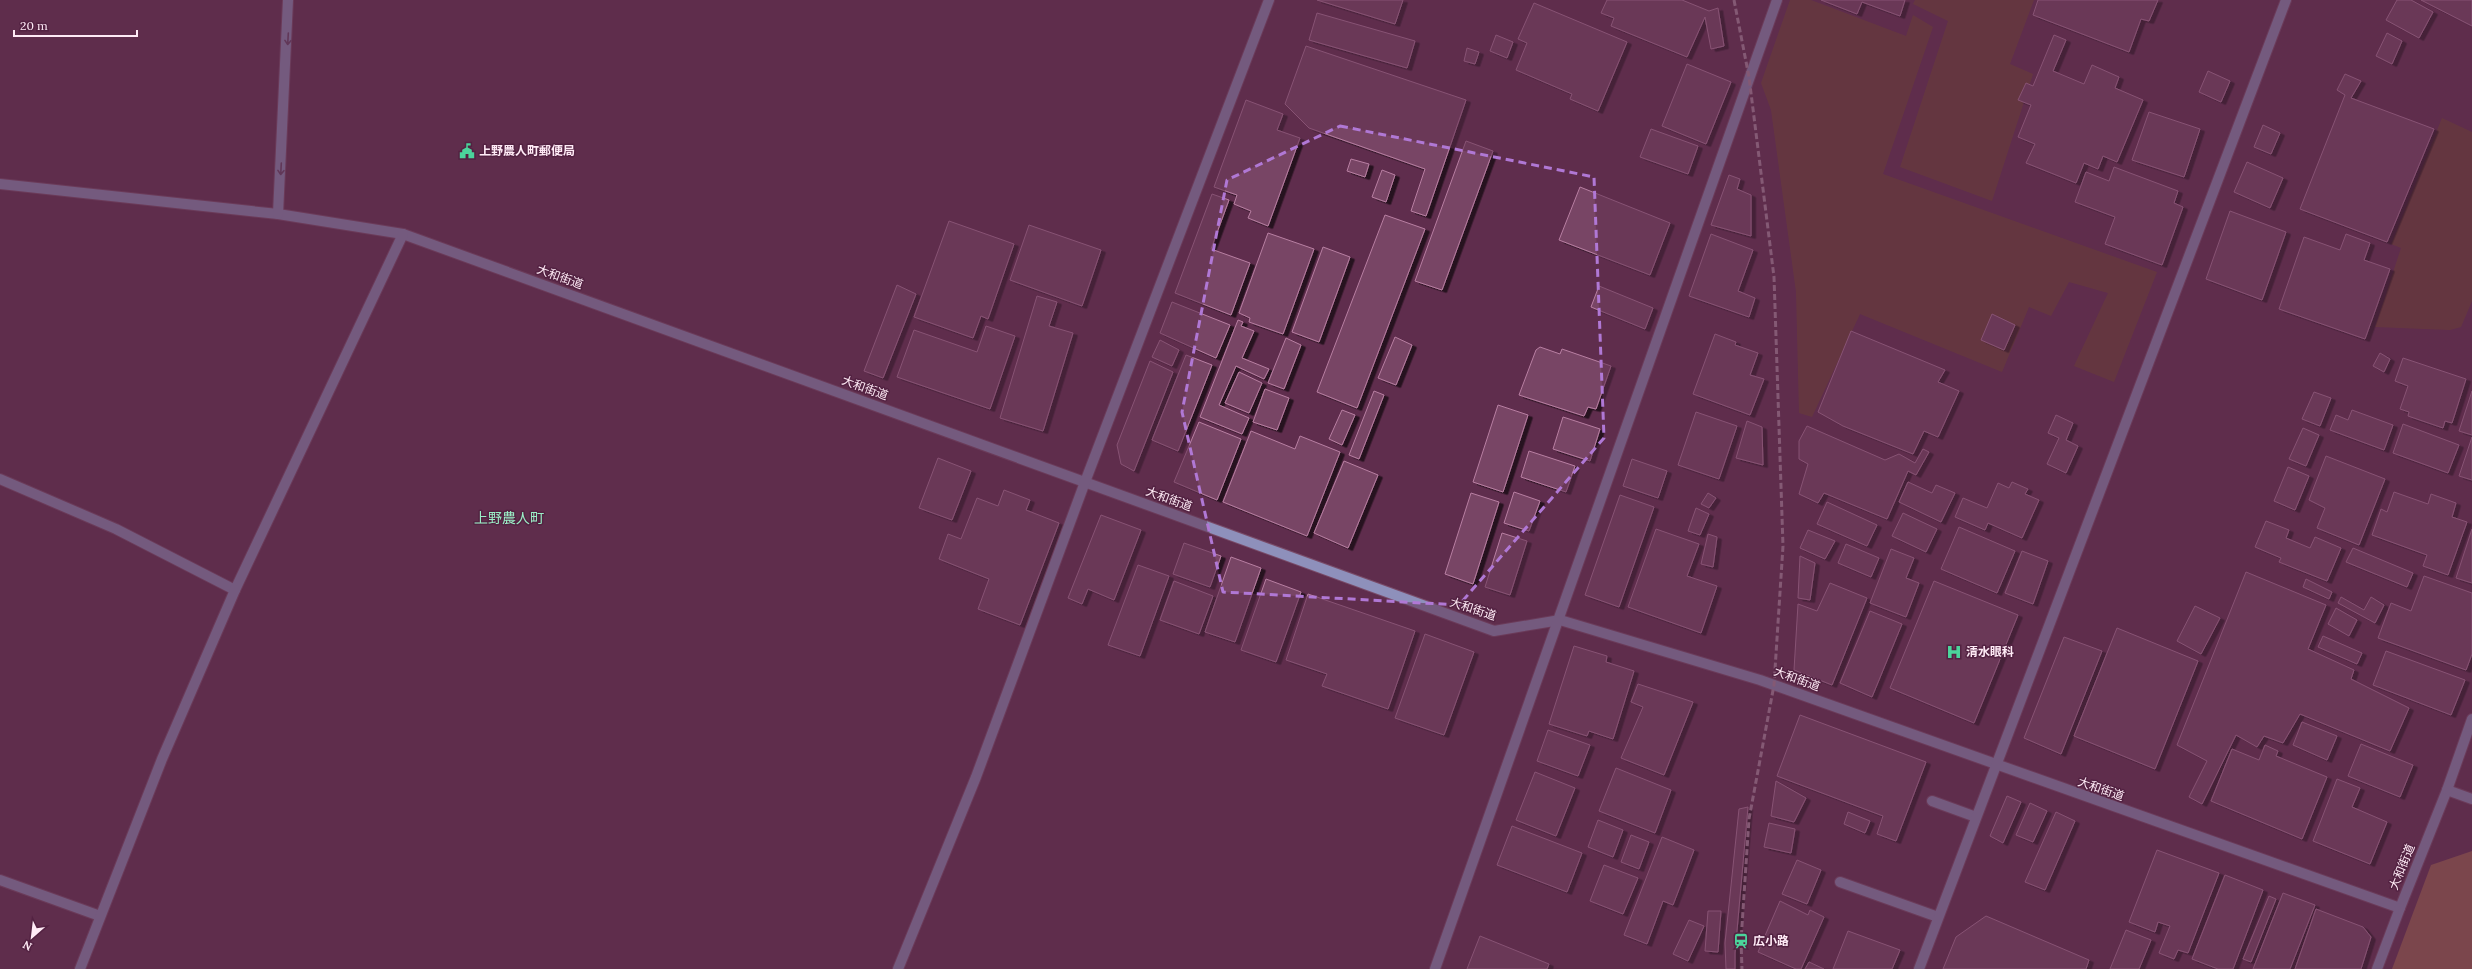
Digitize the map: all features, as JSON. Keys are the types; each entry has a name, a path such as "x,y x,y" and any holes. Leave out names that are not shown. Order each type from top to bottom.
{"street":[{"path":"278,214 288,0"},
{"path":"898,969 976,777 1085,482 1269,0"},
{"path":"1435,969 1560,620 1776,0"},
{"path":"1918,969 2286,0"},
{"name":"大和街道","path":"0,184 278,214 403,234 1494,631 1560,620 1774,685 2400,908 2447,790 2472,719"},
{"path":"80,969 162,759 236,590 403,234"},
{"path":"0,479 116,529 236,590"},
{"path":"2447,790 2472,799"},
{"path":"1932,801 1976,817"},
{"path":"0,880 100,916"},
{"path":"1840,882 1938,917"},
{"path":"2377,969 2400,908"}],"highlighted area":[{"path":"1340,126 1594,177 1604,438 1459,605 1223,592 1182,412 1227,180"}],"shaded area":[{"path":"1790,0 1811,0 1906,36 1913,15 1933,27 1883,174 2157,272 2114,382 2074,366 2108,293 2069,282 2051,316 2029,307 2002,372 1860,314 1812,417 1799,413 1796,292 1771,110 1761,83"},
{"path":"1915,0 2034,0 2010,64 2033,74 1992,201 1900,167 1948,21 1913,4"},
{"path":"2442,118 2472,132 2472,301 2461,327 2450,330 2375,327 2401,248 2391,244"},
{"path":"2472,851 2472,969 2392,969 2431,865"}],"building":[{"path":"1317,0 1403,0 1395,24"},
{"path":"1607,0 1682,0 1709,11 1718,8 1724,46 1711,49 1705,17 1687,57 1611,26 1614,18 1601,13"},
{"path":"1821,0 1905,0 1900,16 1862,2 1857,14"},
{"path":"2038,0 2158,0 2149,21 2141,19 2129,52 2033,15"},
{"path":"2397,0 2411,0 2433,12 2419,38 2386,20"},
{"path":"2421,0 2472,0 2472,26"},
{"path":"1534,3 1627,42 1598,111 1570,99 1572,94 1516,70 1527,43 1518,39"},
{"path":"1317,13 1415,41 1407,68 1309,40"},
{"path":"2387,33 2402,41 2392,64 2376,56"},
{"path":"1496,35 1513,42 1507,58 1490,51"},
{"path":"2054,35 2066,40 2053,71 2084,84 2092,65 2119,77 2115,88 2143,100 2117,162 2103,156 2098,169 2084,163 2076,183 2026,163 2035,144 2018,137 2031,105 2018,100 2026,83 2033,86"},
{"path":"1306,46 1466,100 1426,216 1411,211 1425,169 1309,128 1285,104"},
{"path":"1467,48 1479,52 1475,64 1464,61"},
{"path":"1687,64 1731,82 1706,144 1662,126"},
{"path":"2208,71 2230,81 2221,102 2199,92"},
{"path":"2345,74 2361,81 2351,98 2434,129 2387,242 2300,209 2345,95 2337,90"},
{"path":"1246,100 1283,114 1277,130 1300,138 1268,226 1248,218 1251,211 1234,204 1237,195 1214,187"},
{"path":"2149,112 2200,129 2184,177 2132,160"},
{"path":"2263,125 2280,133 2271,154 2254,147"},
{"path":"1651,129 1698,146 1688,174 1640,157"},
{"path":"1466,141 1493,151 1442,290 1415,281"},
{"path":"1351,159 1369,164 1365,177 1347,171"},
{"path":"2247,162 2283,178 2270,208 2234,192"},
{"path":"2114,167 2178,191 2174,203 2183,207 2162,265 2105,244 2115,217 2075,202 2086,172 2109,181"},
{"path":"1382,170 1395,175 1386,202 1372,197"},
{"path":"1729,175 1740,179 1737,189 1751,195 1751,236 1711,225"},
{"path":"1580,187 1670,223 1650,275 1559,240"},
{"path":"1212,194 1229,200 1211,249 1250,263 1231,315 1175,293"},
{"path":"2230,211 2286,232 2262,300 2206,279"},
{"path":"1385,215 1425,229 1357,408 1317,392"},
{"path":"949,221 1014,244 988,319 981,316 973,338 914,317"},
{"path":"1029,225 1101,250 1082,306 1010,280"},
{"path":"1268,233 1314,249 1283,334 1249,322 1250,318 1239,313"},
{"path":"1711,234 1753,250 1738,291 1755,298 1749,317 1689,296"},
{"path":"2346,234 2370,243 2364,260 2390,269 2365,339 2279,309 2304,237 2340,250"},
{"path":"1323,247 1350,257 1319,342 1292,332"},
{"path":"897,285 916,294 883,378 864,371"},
{"path":"1599,286 1653,308 1645,329 1591,307"},
{"path":"1037,296 1057,302 1049,326 1073,333 1043,431 1000,418"},
{"path":"1172,302 1230,325 1216,358 1160,333"},
{"path":"1992,314 2015,325 2004,350 1981,340"},
{"path":"1238,320 1243,322 1241,326 1254,331 1242,358 1269,369 1264,379 1236,366 1219,405 1249,418 1242,434 1200,417"},
{"path":"986,326 1015,336 990,409 897,377 914,330 977,352"},
{"path":"1851,331 1945,370 1938,382 1959,391 1938,437 1924,431 1913,454 1843,426 1818,412"},
{"path":"1715,334 1736,342 1735,345 1758,353 1750,375 1764,379 1750,415 1693,394"},
{"path":"1395,337 1412,345 1396,385 1378,378"},
{"path":"1286,338 1301,345 1284,389 1268,383"},
{"path":"1160,340 1179,350 1172,366 1152,357"},
{"path":"1540,347 1560,354 1562,349 1611,366 1596,409 1588,407 1584,416 1519,395 1536,350"},
{"path":"2380,353 2390,359 2384,372 2373,366"},
{"path":"1186,355 1212,365 1178,451 1152,440"},
{"path":"2403,358 2466,379 2452,423 2445,421 2443,428 2408,416 2409,412 2400,409 2408,386 2395,381"},
{"path":"1150,361 1173,372 1134,471 1121,464 1117,445"},
{"path":"1239,372 1262,383 1249,413 1225,403"},
{"path":"1265,389 1289,398 1277,430 1253,422"},
{"path":"1374,391 1384,395 1359,459 1349,455"},
{"path":"2472,391 2472,435 2459,431"},
{"path":"2314,392 2331,398 2320,426 2302,419"},
{"path":"1498,405 1528,415 1503,492 1473,482"},
{"path":"1342,410 1355,415 1342,445 1329,439"},
{"path":"2352,410 2393,425 2384,450 2330,430 2336,415 2348,420"},
{"path":"1696,412 1737,426 1719,479 1678,465"},
{"path":"2056,415 2073,423 2066,440 2078,446 2066,473 2047,464 2059,438 2048,433"},
{"path":"1563,417 1600,429 1590,461 1553,449"},
{"path":"1747,421 1762,427 1763,465 1736,458"},
{"path":"1199,422 1241,439 1217,500 1174,482"},
{"path":"2403,424 2459,445 2448,473 2393,453"},
{"path":"1807,426 1885,460 1899,454 1915,463 1923,449 1929,452 1916,475 1908,471 1887,519 1824,493 1818,503 1799,494 1808,464 1799,459 1799,441"},
{"path":"2303,428 2319,435 2306,466 2289,459"},
{"path":"1251,431 1295,449 1300,436 1340,452 1307,536 1223,502"},
{"path":"2472,437 2472,480 2459,476"},
{"path":"1529,451 1575,466 1566,492 1521,477"},
{"path":"2326,456 2385,479 2359,545 2317,528 2325,508 2309,500"},
{"path":"938,458 971,471 952,520 919,508"},
{"path":"1632,459 1667,471 1658,498 1623,486"},
{"path":"1344,461 1378,475 1348,548 1314,533"},
{"path":"2288,467 2309,476 2295,510 2274,501"},
{"path":"1908,482 1932,493 1936,485 1955,493 1941,522 1899,502"},
{"path":"2012,482 2028,489 2025,494 2039,500 2022,538 1988,523 1985,530 1955,517 1963,498 1987,508 1998,483 2009,488"},
{"path":"1004,490 1030,500 1026,510 1059,523 1020,625 978,609 989,579 939,559 948,534 961,539 977,498 998,506"},
{"path":"1514,492 1540,501 1529,531 1504,523"},
{"path":"2394,492 2428,504 2431,494 2456,503 2452,517 2467,522 2448,575 2423,566 2427,555 2372,535 2381,509 2387,512"},
{"path":"1471,493 1499,502 1473,584 1445,574"},
{"path":"1708,493 1716,498 1709,508 1701,504"},
{"path":"1620,495 1654,507 1619,607 1585,595"},
{"path":"1827,502 1877,525 1867,546 1817,524"},
{"path":"1696,508 1709,514 1700,535 1688,531"},
{"path":"1903,513 1937,529 1926,552 1892,536"},
{"path":"1101,515 1141,530 1114,600 1088,589 1082,604 1068,598"},
{"path":"2266,521 2289,530 2286,538 2310,548 2315,537 2341,548 2327,581 2279,562 2281,558 2255,547"},
{"path":"1959,527 2015,551 1997,593 1941,569"},
{"path":"1656,529 1699,544 1687,576 1717,586 1701,633 1628,607"},
{"path":"2472,529 2472,583 2456,578"},
{"path":"1808,530 1835,541 1825,559 1800,548"},
{"path":"1502,533 1527,541 1510,595 1485,587"},
{"path":"1708,534 1717,537 1713,567 1701,564"},
{"path":"1184,543 1221,556 1210,587 1173,574"},
{"path":"1846,544 1879,558 1871,577 1838,563"},
{"path":"2353,548 2413,573 2407,587 2346,562"},
{"path":"1891,549 1914,558 1906,578 1919,583 1906,617 1870,603"},
{"path":"2022,551 2048,561 2033,604 2005,593"},
{"path":"1800,556 1815,563 1810,600 1798,598"},
{"path":"1231,557 1261,568 1235,642 1205,632"},
{"path":"1138,565 1169,576 1140,656 1108,645"},
{"path":"2246,572 2326,605 2308,649 2354,670 2351,679 2409,708 2390,751 2300,714 2283,743 2264,736 2257,747 2236,735 2202,804 2189,797 2207,761 2177,745"},
{"path":"2424,576 2472,593 2472,654 2466,670 2378,638 2391,603 2411,611"},
{"path":"1266,579 1301,592 1276,662 1241,650"},
{"path":"2306,579 2332,592 2329,599 2303,587"},
{"path":"1174,581 1213,596 1199,634 1160,620"},
{"name":"清水眼科","path":"1934,581 2018,615 1974,723 1890,688"},
{"path":"1830,583 1867,598 1832,685 1794,670 1798,604 1817,611"},
{"path":"1308,594 1415,631 1388,709 1322,686 1327,674 1286,660"},
{"path":"2341,597 2364,610 2371,597 2384,605 2375,623 2338,603"},
{"path":"2195,606 2220,618 2201,654 2177,641"},
{"path":"2336,608 2357,620 2349,636 2328,624"},
{"path":"1870,611 1902,624 1872,697 1840,683"},
{"path":"2117,628 2198,661 2155,769 2074,736"},
{"path":"1425,634 1474,652 1444,735 1395,718"},
{"path":"2323,636 2362,653 2357,664 2318,647"},
{"path":"2064,637 2102,651 2061,754 2024,738"},
{"path":"1574,646 1607,656 1606,662 1634,671 1613,739 1589,731 1587,736 1549,724"},
{"path":"2386,651 2465,680 2451,715 2373,685"},
{"path":"1638,684 1693,702 1664,775 1621,758 1643,707 1631,702"},
{"path":"1800,715 1926,762 1896,841 1877,834 1883,816 1777,776"},
{"path":"2302,722 2337,736 2327,760 2293,745"},
{"path":"1548,730 1590,745 1578,776 1537,761"},
{"path":"2361,744 2413,765 2400,797 2348,776"},
{"path":"2265,745 2278,751 2276,756 2327,777 2302,839 2211,801 2232,749 2259,760"},
{"path":"1616,768 1671,790 1655,833 1599,811"},
{"path":"1535,772 1575,788 1556,836 1516,820"},
{"path":"2337,779 2360,788 2352,807 2387,822 2370,864 2313,841"},
{"path":"1776,781 1806,798 1794,822 1771,816"},
{"path":"2007,796 2021,802 2003,843 1990,836"},
{"path":"2030,803 2047,811 2033,842 2016,835"},
{"path":"1748,807 1735,953 1735,969 1726,969 1725,943 1739,809"},
{"path":"1848,812 1870,821 1865,833 1844,824"},
{"path":"2056,812 2075,821 2045,890 2025,882"},
{"path":"1598,820 1623,830 1613,857 1588,847"},
{"path":"1769,823 1795,829 1791,853 1764,847"},
{"path":"1512,826 1582,853 1567,892 1497,865"},
{"path":"1631,835 1649,842 1639,869 1621,862"},
{"path":"1662,837 1694,850 1673,905 1663,901 1647,944 1624,935"},
{"path":"2157,850 2219,873 2188,953 2178,950 2174,959 2159,953 2170,926 2158,922 2155,932 2129,922"},
{"path":"1797,860 1821,870 1807,904 1782,894"},
{"path":"1604,865 1638,878 1623,914 1590,901"},
{"path":"2225,875 2263,890 2233,969 2218,969 2192,959"},
{"path":"2283,893 2315,905 2290,969 2253,969"},
{"path":"2269,896 2276,899 2251,962 2243,959"},
{"path":"1780,901 1808,915 1810,910 1824,917 1801,969 1796,969 1758,952"},
{"path":"2316,909 2363,927 2371,937 2361,969 2295,969"},
{"path":"1708,911 1721,911 1718,952 1705,951"},
{"path":"1986,916 2089,960 2086,969 1943,969 1956,937"},
{"path":"1689,920 1704,926 1688,961 1673,954"},
{"path":"2126,930 2151,940 2139,969 2110,969"},
{"path":"1848,931 1900,950 1892,969 1833,969"},
{"path":"1480,936 1549,964 1547,969 1467,969"},
{"path":"1809,962 1824,969 1805,969"}],"railway":[{"path":"1734,0 1749,77 1774,277 1783,546 1774,685 1749,819 1741,941 1742,969"}],"place":[{"name":"上野農人町郵便局","path":"467,151"},
{"name":"清水眼科","path":"1954,652"},
{"name":"広小路","path":"1741,941"}],"district":[{"name":"上野農人町","path":"509,518"}]}
